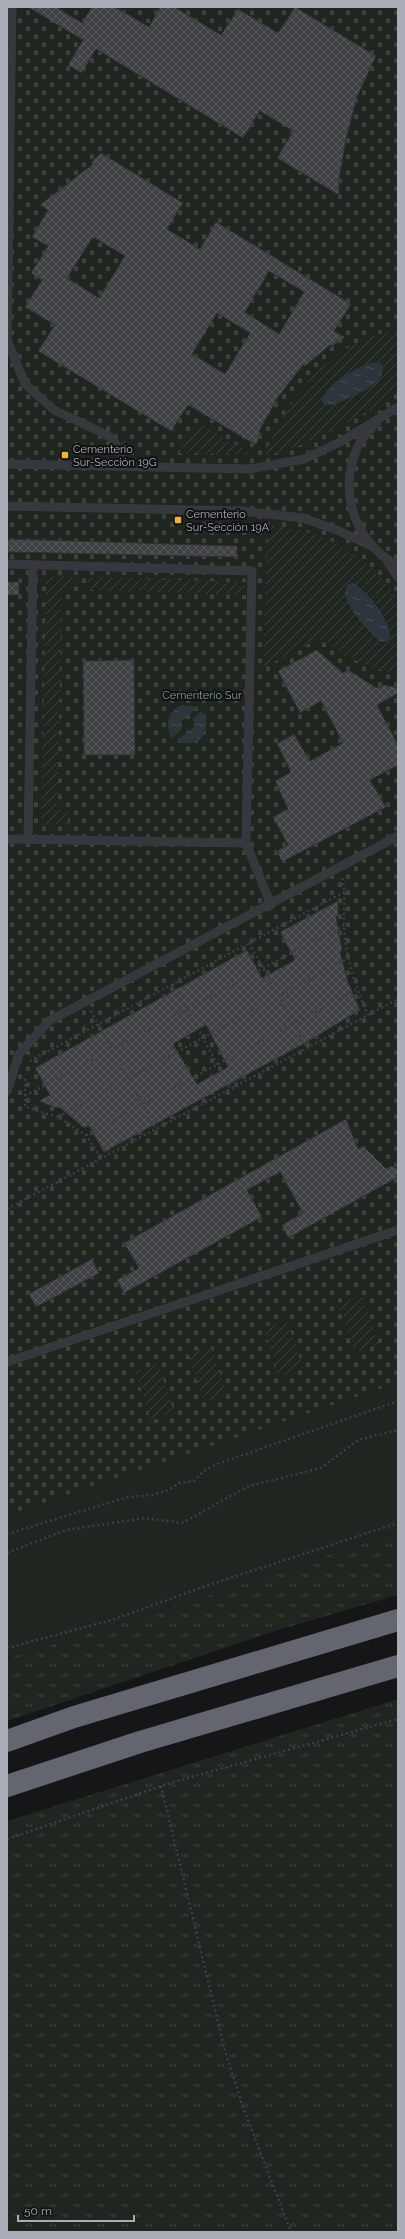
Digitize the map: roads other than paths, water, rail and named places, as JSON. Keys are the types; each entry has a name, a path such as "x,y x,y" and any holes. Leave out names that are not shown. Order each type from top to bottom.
{"highway":[{"path":"7,1741 74,1717 398,1620"},
{"path":"7,1786 140,1742 398,1666"}],"lane":[{"path":"12,7 7,339 25,384 54,410 109,436 122,452 123,466"},
{"path":"7,464 250,469 304,459 342,441 398,407"},
{"path":"382,416 358,445 349,478 350,503 359,528 371,546 386,560 398,577"},
{"path":"7,506 241,511 303,518 337,530 371,546"},
{"path":"386,560 398,566"},
{"path":"7,564 252,570 246,843 271,905"},
{"path":"28,839 33,564"},
{"path":"7,1091 19,1054 49,1021 271,905 398,836"},
{"path":"7,839 246,843"},
{"path":"7,1362 398,1230"}],"water":[{"path":"374,362 380,363 384,366 380,378 374,385 344,401 324,405 322,401 325,394 336,381 359,368"},
{"path":"353,583 372,600 378,608 387,624 390,632 390,639 383,642 376,638 349,605 345,590 348,584"},
{"path":"183,705 198,707 178,724 182,729 172,738 168,727 169,718 174,711"},
{"path":"201,711 205,717 206,723 203,736 197,741 191,743 176,741 196,725 192,719"}],"place":[{"name":"Cementerio Sur-Sección 19G","path":"65,455"},
{"name":"Cementerio Sur-Sección 19A","path":"178,520"}],"park label":[{"name":"Cementerio Sur","path":"202,695"}]}
